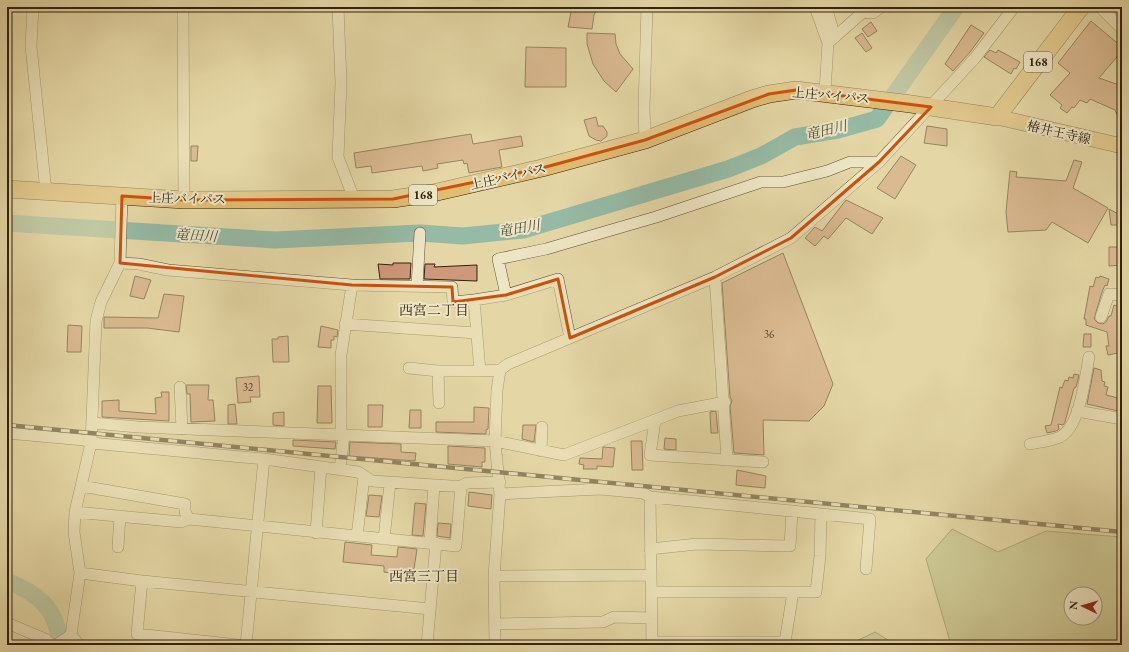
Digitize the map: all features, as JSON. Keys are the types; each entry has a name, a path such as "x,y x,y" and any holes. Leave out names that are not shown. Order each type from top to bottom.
{"highway":[{"name":"168","path":"997,117 1081,7"},
{"name":"上庄バイパス","path":"7,189 122,200 393,199 434,193 542,168 645,140 770,94 796,90 833,93 997,117"}],"main road":[{"name":"椿井王寺線","path":"997,117 1122,146"}],"street":[{"path":"34,7 31,46 46,192"},
{"path":"183,7 184,200"},
{"path":"338,7 341,83 338,157 354,199"},
{"path":"645,140 644,108 647,7"},
{"path":"815,7 832,40"},
{"path":"826,7 832,40 833,93"},
{"path":"832,40 863,12 873,13 881,7"},
{"path":"410,368 438,371 500,370 508,364 715,276 791,238 879,162 975,58 1014,7"},
{"path":"1100,7 1122,28"},
{"path":"506,295 498,259 546,249 656,217 761,182 783,182 827,171 850,162 879,162"},
{"path":"78,645 63,641 80,573 74,532 75,512 91,443 94,423 96,321 101,302 120,260 122,200"},
{"path":"417,286 420,233"},
{"path":"120,260 168,270 352,285 452,287 453,302 506,295 558,279 570,338"},
{"path":"715,276 728,460"},
{"path":"340,470 342,434 341,355 352,285"},
{"path":"1101,317 1109,294 1122,294"},
{"path":"474,300 480,371"},
{"path":"345,324 476,333"},
{"path":"1030,444 1060,436 1072,426 1077,411 1089,357"},
{"path":"495,645 494,576 500,482 495,441 497,390 500,370"},
{"path":"438,371 439,403"},
{"path":"180,387 182,429"},
{"path":"94,423 182,429 495,441 564,455 678,411 725,402"},
{"path":"1077,411 1122,419"},
{"path":"655,421 650,455 763,462"},
{"path":"540,451 542,426"},
{"path":"7,433 84,440 91,443 264,459 358,472 372,481 390,483 461,486 467,483 500,482"},
{"path":"246,645 264,459"},
{"path":"316,533 321,467"},
{"path":"357,536 364,477"},
{"path":"384,539 390,483"},
{"path":"427,645 433,543 434,485"},
{"path":"81,486 184,504 185,512 189,519"},
{"path":"75,512 181,522 189,519 456,546 461,486"},
{"path":"500,494 600,489 643,493 650,497 870,519 866,569"},
{"path":"650,497 652,644 785,642 793,592"},
{"path":"650,549 697,544 790,546 792,511"},
{"path":"651,592 816,592 820,556 821,514"},
{"path":"118,547 120,516"},
{"path":"80,573 142,581 430,609"},
{"path":"494,576 650,575"},
{"path":"142,581 137,634 238,645"},
{"path":"495,624 603,622 614,617 652,618"},
{"path":"7,622 45,639 52,645"}],"highlighted area":[{"path":"796,90 931,107 879,162 791,238 715,277 570,338 558,279 506,295 453,302 452,287 352,285 120,263 122,196 184,200 393,199 542,168 645,140 769,94"}],"green space":[{"path":"952,529 998,552 1046,531 1122,537 1122,645 951,645 926,559"},
{"path":"875,632 896,645 848,645"}],"building":[{"path":"572,7 598,7 594,15 592,29 568,27"},
{"path":"1091,21 1122,47 1122,51 1099,78 1122,86 1122,126 1115,110 1090,99 1087,103 1080,100 1074,108 1072,107 1067,113 1060,108 1062,105 1050,95 1070,73 1058,63"},
{"path":"871,22 877,31 868,37 862,29"},
{"path":"971,25 984,33 953,71 945,64"},
{"path":"587,33 615,34 616,44 620,54 633,69 616,92 604,81 593,64 587,44"},
{"path":"862,33 872,48 866,52 855,38"},
{"path":"526,47 566,48 566,87 525,87"},
{"path":"990,50 996,53 998,50 1020,62 1011,74 984,57"},
{"path":"596,117 598,126 603,126 607,132 607,136 601,141 589,136 584,120"},
{"path":"927,126 947,129 947,146 924,143"},
{"path":"471,134 473,144 521,136 523,146 499,150 502,167 469,173 467,163 464,164 463,160 437,164 438,168 423,171 422,166 372,173 371,166 356,168 354,153"},
{"path":"191,146 198,146 197,161 191,161"},
{"path":"901,156 916,165 895,199 877,188"},
{"path":"1074,160 1082,162 1073,188 1108,208 1088,243 1052,222 1046,230 1008,232 1006,212 1010,171 1017,172 1016,177 1066,181"},
{"path":"846,200 883,218 872,234 846,218 828,239 824,236 815,246 805,238 815,227 822,231"},
{"path":"1109,209 1122,216 1122,220 1119,221 1120,225 1111,225"},
{"path":"1109,247 1120,247 1122,265 1109,266"},
{"path":"783,253 833,384 824,406 809,421 763,420 764,455 734,453 730,406 732,401 730,397 722,283"},
{"path":"393,263 411,263 410,279 380,279 378,264 393,265"},
{"path":"425,264 435,264 434,267 477,265 477,281 424,279"},
{"path":"135,276 151,280 144,299 130,296"},
{"path":"1100,276 1109,279 1107,286 1105,285 1102,292 1094,319 1098,323 1103,324 1109,316 1111,316 1114,305 1122,308 1119,316 1122,317 1122,332 1118,330 1122,351 1108,355 1106,346 1109,346 1107,332 1086,325 1086,319 1084,319 1090,286 1093,287 1096,277 1099,278"},
{"path":"164,294 184,296 179,332 147,328 104,328 104,317 158,318"},
{"path":"68,325 82,326 81,352 67,352"},
{"path":"321,326 338,330 337,337 334,336 334,340 331,340 331,348 318,347"},
{"path":"1084,334 1091,334 1091,347 1083,347"},
{"path":"288,336 289,362 273,362 272,339"},
{"path":"1094,368 1101,370 1102,381 1105,382 1104,386 1108,387 1106,395 1122,399 1122,409 1119,408 1118,411 1087,404"},
{"path":"1074,374 1079,375 1065,422 1063,425 1058,424 1059,429 1056,431 1047,433 1045,426 1051,425 1060,387 1062,388 1065,380 1068,381 1069,377 1073,378"},
{"path":"259,376 260,397 250,397 251,402 238,403 236,378"},
{"path":"186,385 209,385 208,400 213,400 215,421 191,422 190,394 187,394"},
{"path":"318,386 331,386 332,423 317,423"},
{"path":"161,392 169,392 169,421 102,417 102,401 119,400 119,411 156,414 155,398 162,397"},
{"path":"235,404 237,424 228,424 228,405"},
{"path":"368,405 383,405 382,427 368,427"},
{"path":"474,407 489,408 488,429 486,430 486,434 436,432 436,422 474,422"},
{"path":"410,410 421,410 421,428 409,428"},
{"path":"716,411 718,433 711,433 710,412"},
{"path":"284,412 284,426 273,425 273,413"},
{"path":"523,425 536,425 534,442 522,439"},
{"path":"665,438 676,439 676,450 664,449"},
{"path":"293,440 336,442 335,449 293,446"},
{"path":"631,441 642,441 643,470 632,470"},
{"path":"350,442 401,444 401,452 416,453 415,461 349,456"},
{"path":"448,446 485,448 485,462 482,462 482,467 448,464"},
{"path":"603,447 615,448 613,467 597,466 597,469 583,469 584,465 579,464 580,458 602,459"},
{"path":"737,470 766,476 765,488 736,485"},
{"path":"469,492 492,495 491,509 468,506"},
{"path":"369,495 382,496 379,517 366,516"},
{"path":"415,503 426,504 423,536 412,535"},
{"path":"438,523 451,524 450,538 437,536"},
{"path":"345,542 372,545 371,555 397,557 398,547 417,549 413,576 384,572 384,566 343,562"}],"waterway":[{"name":"竜田川","path":"7,223 275,240 420,233 463,236 523,230 728,169 761,156 795,137 838,130 877,119 956,7"},
{"path":"7,581 28,591 44,604 55,621 60,645"}],"railway":[{"path":"7,425 1122,532"}],"district":[{"name":"西宮二丁目","path":"434,310"},
{"name":"西宮三丁目","path":"424,576"}]}
